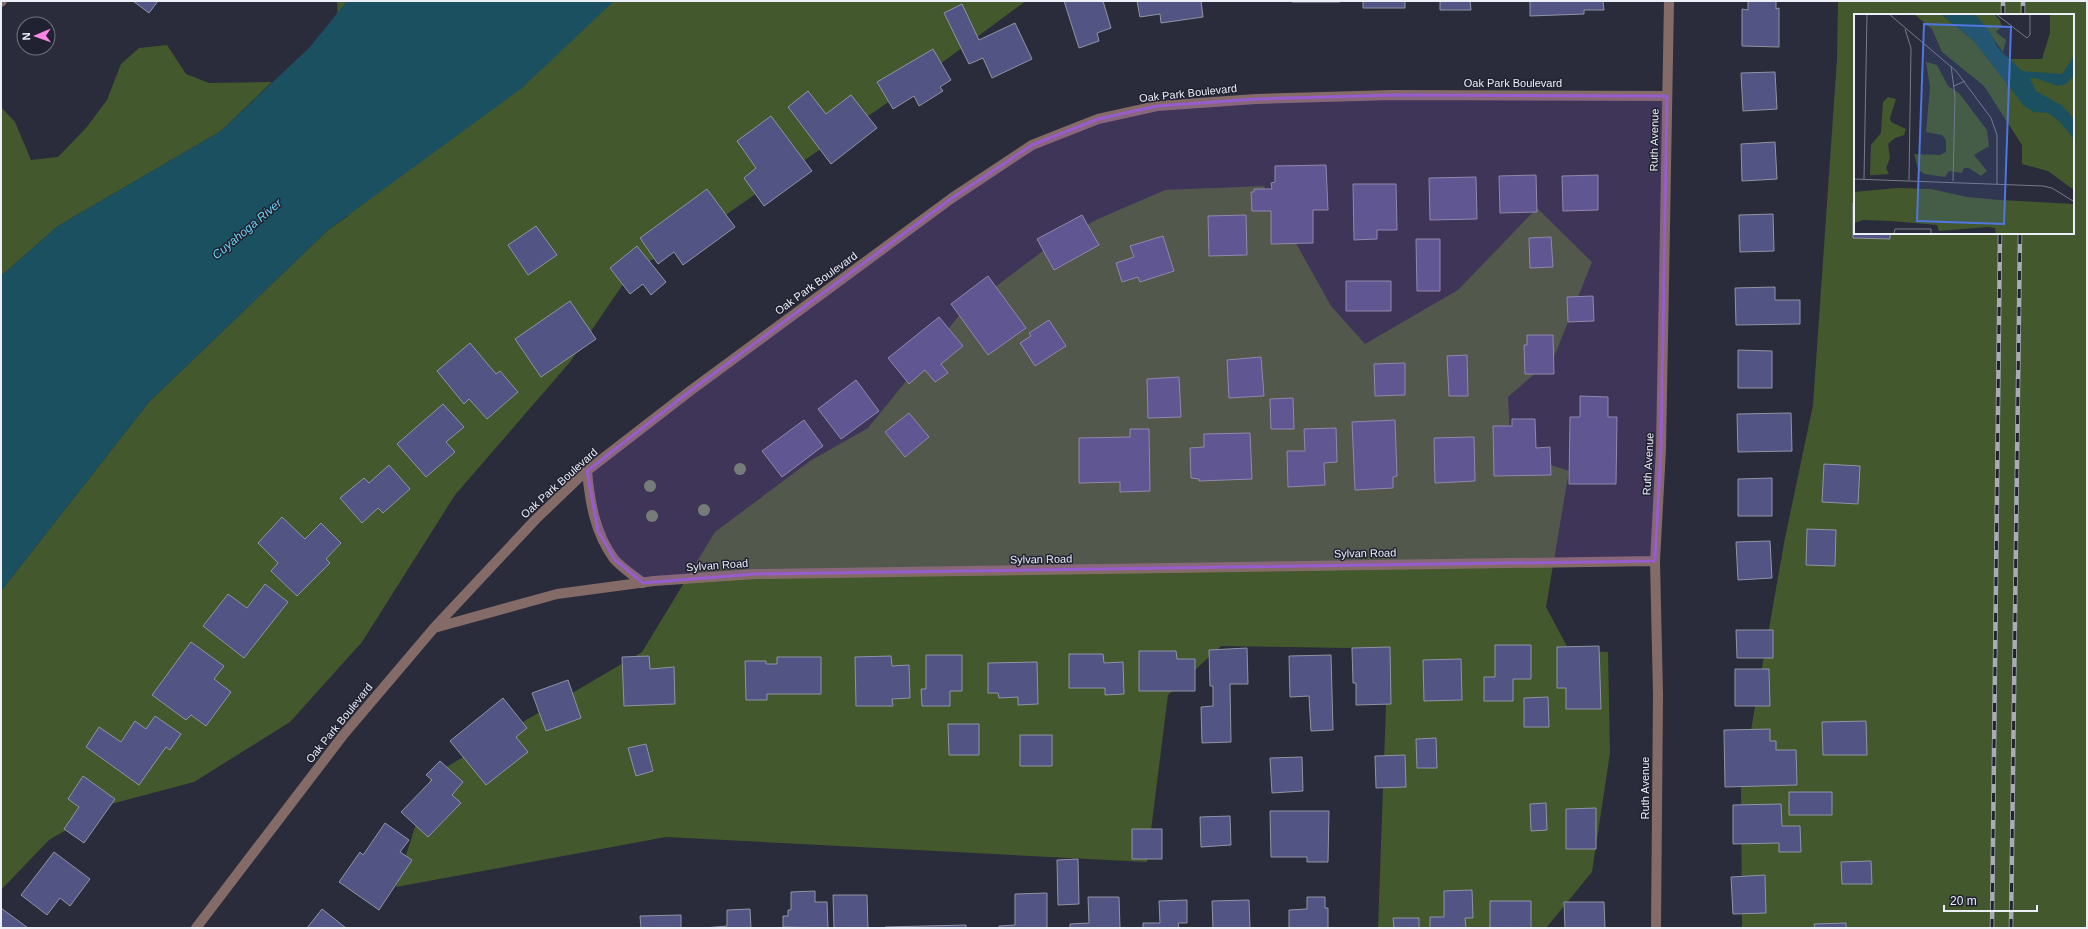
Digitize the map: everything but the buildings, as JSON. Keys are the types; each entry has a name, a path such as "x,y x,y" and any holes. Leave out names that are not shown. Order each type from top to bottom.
{"street":[{"name":"Ruth Avenue","path":"1656,928 1658,683 1655,561 1661,449 1669,1"},
{"name":"Oak Park Boulevard","path":"196,928 344,734 434,628 536,519 587,471 690,391 970,184 1032,145 1098,118 1150,106 1256,98 1393,95 1667,96"},
{"path":"587,471 590,501 598,530 615,560 643,583"},
{"name":"Sylvan Road","path":"434,628 557,594 643,583 755,574 1655,561"}],"highlighted area":[{"path":"1393,95 1667,96 1661,449 1655,561 755,574 643,583 615,560 598,531 587,471 690,391 952,198 1032,145 1098,119 1157,106 1256,99"}],"green space":[{"path":"337,1 1026,1 887,103 678,248 634,268 570,362 455,495 362,642 290,722 194,782 111,804 49,840 1,890 1,591 149,402 328,230 348,216"},
{"path":"1838,1 2087,1 2087,928 1742,928 1741,786 1785,538 1813,405 1837,59"},
{"path":"167,45 186,74 209,83 272,82 221,131 58,226 1,276 1,107 15,122 31,160 58,157 86,128 107,100 121,64 139,48"},
{"path":"1264,186 1331,306 1365,344 1458,290 1537,208 1592,262 1554,357 1508,397 1511,452 1569,471 1546,607 1569,650 1608,652 1610,753 1592,872 1546,928 1378,928 1386,706 1351,648 1221,646 1168,695 1147,862 666,837 396,887 431,776 642,652 715,532 810,461 868,428 962,312 1047,248 1096,220 1165,190"}],"water":[{"name":"Cuyahoga River","path":"347,1 614,1 522,88 328,230 149,402 1,591 1,276 58,226 221,131 310,47"}],"railway":[{"path":"2003,1 2003,14"},
{"path":"2023,1 2023,14"},
{"path":"1992,928 2000,234"},
{"path":"2011,928 2020,234"}]}
